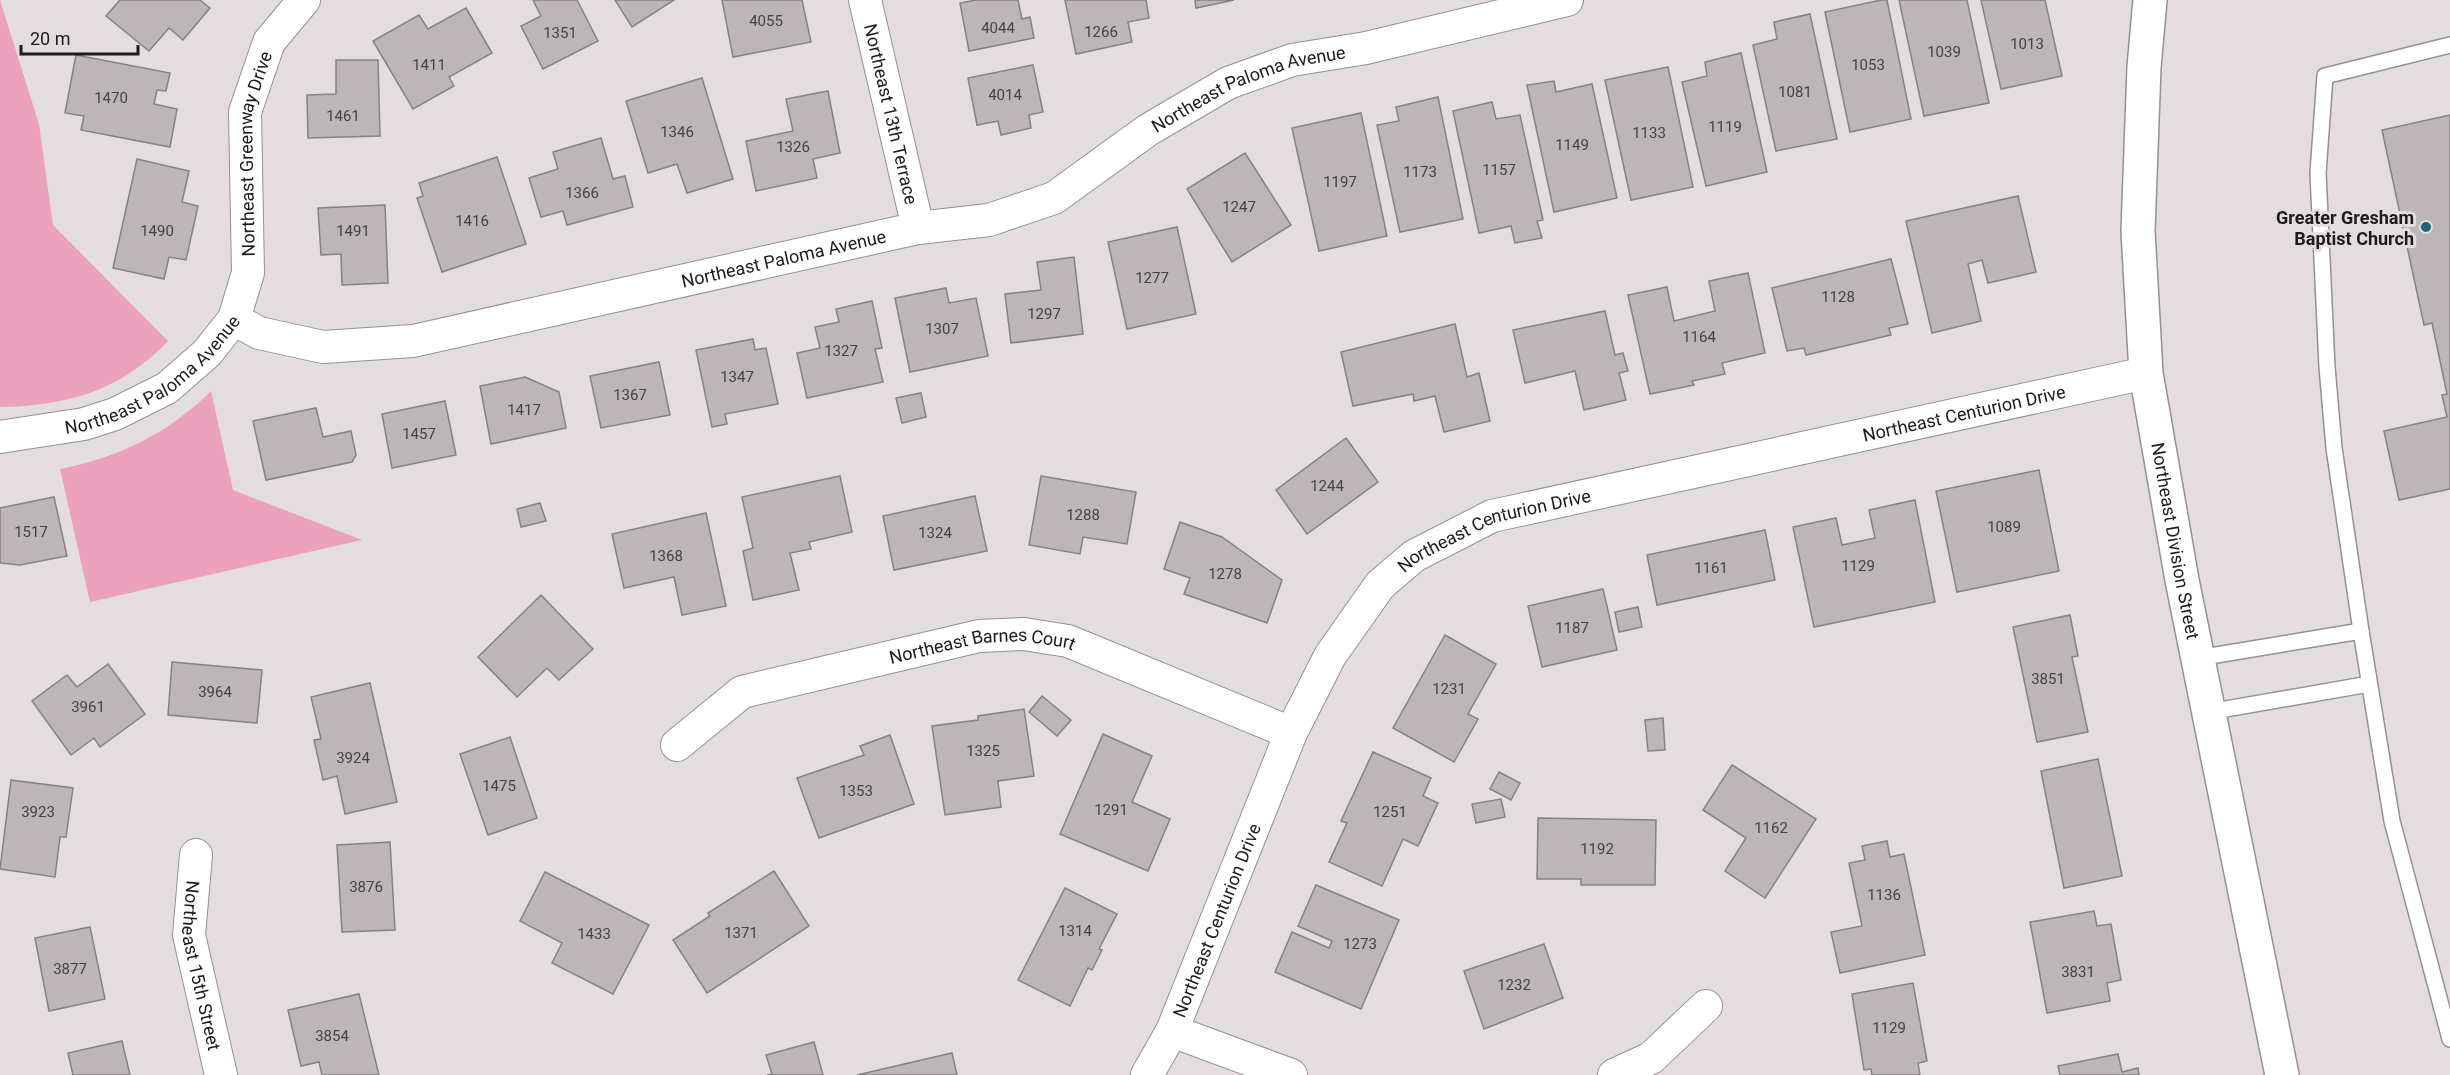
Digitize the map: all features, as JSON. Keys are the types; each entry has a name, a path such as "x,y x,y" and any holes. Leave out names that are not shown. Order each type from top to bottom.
{"street":[{"name":"Northeast Greenway Drive","path":"234,319 248,273 245,112 269,42 304,0"},
{"name":"Northeast 13th Terrace","path":"865,0 918,228"},
{"name":"Northeast Paloma Avenue","path":"0,437 84,424 115,414 167,388 207,353 234,319 259,333 323,347 413,341 918,228 989,219 1054,198 1148,130 1228,84 1292,60 1366,48 1567,0"},
{"name":"Northeast Division Street","path":"2150,0 2144,67 2138,231 2146,372 2198,658 2282,1075"},
{"name":"Northeast Centurion Drive","path":"1147,1075 1172,1031 1291,733 1330,656 1380,585 1414,556 1492,516 2146,372"},
{"name":"Northeast Barnes Court","path":"677,745 742,692 968,638 1024,634 1078,644 1291,733"},
{"name":"Northeast 15th Street","path":"196,855 189,935 220,1075"},
{"path":"1614,1075 1651,1058 1706,1006"},
{"path":"1172,1031 1291,1075"}],"lane":[{"path":"2450,45 2325,76 2318,173 2326,368 2334,448 2369,684 2392,821 2450,1039"},
{"path":"2198,658 2361,631"},
{"path":"2209,712 2369,684"}],"shaded area":[{"path":"0,0 39,124 53,225 168,341 150,358 112,384 70,399 0,407"},
{"path":"211,391 233,490 362,540 90,602 60,469 102,458 142,442 178,419"}],"building":[{"path":"120,0 200,0 210,8 183,40 169,28 149,51 106,16"},
{"path":"533,0 577,0 598,41 543,69 521,26 541,16"},
{"path":"615,0 674,0 632,27"},
{"path":"722,0 802,0 811,42 733,57"},
{"path":"976,0 1018,0 1022,19 1030,17 1034,38 969,51 960,3"},
{"path":"1065,0 1146,0 1149,18 1128,22 1132,42 1076,54"},
{"path":"1195,0 1234,0 1196,8"},
{"path":"1887,0 1911,119 1850,132 1825,12"},
{"path":"1899,0 1967,0 1989,103 1924,116"},
{"path":"1981,0 2045,0 2062,76 2001,89"},
{"path":"466,8 492,53 449,77 454,86 413,109 373,41 419,15 428,29"},
{"path":"1810,14 1837,139 1776,151 1753,45 1777,39 1774,22"},
{"path":"1741,53 1767,172 1706,186 1682,82 1707,76 1705,62"},
{"path":"76,55 170,73 166,91 157,90 154,104 177,109 170,147 81,130 84,116 65,113"},
{"path":"336,60 378,60 380,136 308,138 307,95 336,94"},
{"path":"1033,65 1043,112 1029,115 1031,128 1001,135 998,121 977,125 968,78"},
{"path":"1668,67 1693,187 1631,200 1605,80"},
{"path":"702,78 733,179 687,193 677,164 648,173 626,101"},
{"path":"1554,81 1556,92 1592,84 1617,198 1554,212 1527,85"},
{"path":"828,91 840,153 813,159 817,178 756,191 746,141 793,131 786,99"},
{"path":"1438,97 1463,219 1400,232 1377,125 1399,121 1396,107"},
{"path":"1492,102 1496,119 1520,115 1543,220 1537,221 1542,238 1515,243 1511,226 1479,233 1453,111"},
{"path":"1361,113 1387,236 1319,251 1292,128"},
{"name":"Greater Gresham Baptist Church","path":"2450,115 2450,489 2399,500 2384,431 2447,417 2442,395 2447,394 2432,323 2424,325 2382,130"},
{"path":"601,138 613,179 625,176 633,207 567,225 563,211 541,217 529,178 558,169 553,152"},
{"path":"1245,153 1291,225 1232,262 1187,189"},
{"path":"497,157 526,244 442,272 417,198 423,196 419,183"},
{"path":"137,159 189,171 182,202 198,206 186,260 169,257 164,279 113,268"},
{"path":"2018,196 2036,272 1988,283 1982,260 1968,264 1981,321 1932,333 1906,221"},
{"path":"385,205 388,283 342,285 341,254 321,255 318,208"},
{"path":"1177,227 1196,314 1127,329 1108,242"},
{"path":"1074,257 1083,334 1011,343 1005,294 1041,290 1037,262"},
{"path":"1891,259 1908,324 1889,328 1891,335 1806,355 1804,348 1787,351 1772,288"},
{"path":"1748,273 1765,353 1722,363 1725,374 1692,381 1694,385 1650,394 1628,295 1667,287 1674,321 1715,311 1709,281"},
{"path":"946,288 949,303 976,298 988,356 910,372 895,298"},
{"path":"872,301 882,348 875,349 883,382 807,398 797,353 820,348 815,327 839,322 836,309"},
{"path":"1605,311 1615,355 1623,353 1628,371 1619,373 1626,400 1584,410 1575,371 1525,383 1513,330"},
{"path":"1455,324 1467,377 1479,373 1490,421 1444,432 1435,396 1414,401 1413,394 1353,406 1341,352"},
{"path":"753,339 755,350 766,348 778,404 725,414 727,424 712,427 696,350"},
{"path":"659,362 670,415 601,428 590,376"},
{"path":"525,377 559,392 566,428 491,444 480,386"},
{"path":"921,393 926,417 902,423 896,398"},
{"path":"445,401 456,455 392,468 382,414"},
{"path":"316,408 323,437 351,431 356,455 352,462 266,480 253,421"},
{"path":"1346,438 1378,482 1307,534 1276,490"},
{"path":"2039,470 2059,571 1957,592 1936,491"},
{"path":"840,476 852,532 809,542 811,549 790,553 799,590 753,600 743,551 753,548 742,497"},
{"path":"1041,476 1136,492 1127,544 1083,537 1080,554 1029,545"},
{"path":"975,496 987,551 894,570 883,516"},
{"path":"54,497 67,556 20,565 0,563 0,508"},
{"path":"1915,500 1935,602 1814,627 1793,527 1836,518 1842,545 1875,538 1869,510"},
{"path":"540,503 546,521 521,527 517,509"},
{"path":"706,513 726,606 682,615 674,577 624,588 612,534"},
{"path":"1180,522 1222,537 1282,580 1267,623 1184,594 1190,578 1164,569"},
{"path":"1765,530 1775,580 1657,605 1647,555"},
{"path":"1603,589 1617,650 1542,667 1528,606"},
{"path":"541,595 593,649 559,680 547,668 517,697 478,657"},
{"path":"1638,607 1642,627 1619,632 1615,612"},
{"path":"2070,615 2078,656 2072,657 2088,732 2037,742 2013,627"},
{"path":"1445,635 1496,664 1468,714 1478,719 1454,762 1393,728"},
{"path":"172,662 262,670 257,723 168,715"},
{"path":"108,664 145,714 100,747 94,738 71,755 32,701 67,675 77,687"},
{"path":"370,683 397,802 345,814 337,776 323,780 314,740 321,739 311,697"},
{"path":"1042,696 1071,720 1057,736 1029,712"},
{"path":"1024,709 1034,776 998,781 1001,807 945,815 932,726 978,720 978,716"},
{"path":"1663,718 1665,750 1648,751 1645,720"},
{"path":"1103,734 1152,756 1132,802 1170,819 1148,871 1060,834"},
{"path":"890,735 914,804 819,838 797,778 864,755 860,746"},
{"path":"510,737 537,818 488,835 460,754"},
{"path":"1373,752 1431,778 1423,796 1438,803 1418,846 1403,839 1382,886 1329,862 1347,823 1341,821"},
{"path":"2098,759 2122,876 2064,888 2041,771"},
{"path":"1732,765 1816,819 1765,898 1725,871 1746,838 1703,810"},
{"path":"1499,772 1520,783 1511,800 1490,789"},
{"path":"11,780 73,788 66,837 60,837 55,877 0,869"},
{"path":"1501,799 1505,817 1476,823 1472,804"},
{"path":"1538,818 1656,820 1655,885 1581,885 1581,879 1537,879"},
{"path":"1887,841 1890,857 1904,854 1925,955 1840,973 1831,932 1862,926 1849,863 1865,860 1862,846"},
{"path":"390,842 395,930 342,932 337,845"},
{"path":"774,871 809,926 707,993 673,940 710,916 708,913"},
{"path":"545,872 649,925 613,994 552,963 562,943 520,921"},
{"path":"1316,885 1399,920 1361,1009 1275,972 1292,932 1329,948 1332,941 1298,926"},
{"path":"1065,888 1117,914 1099,949 1102,950 1092,970 1088,968 1070,1006 1018,980"},
{"path":"2094,911 2097,926 2111,924 2121,980 2107,983 2110,1001 2047,1013 2030,922"},
{"path":"90,927 105,999 49,1011 35,938"},
{"path":"1544,944 1563,998 1484,1029 1464,971"},
{"path":"1913,983 1927,1061 1918,1063 1920,1075 1872,1075 1871,1069 1864,1070 1852,994"},
{"path":"359,994 379,1075 322,1075 319,1062 301,1066 288,1010"},
{"path":"122,1041 130,1075 73,1075 68,1053"},
{"path":"814,1042 823,1075 767,1075 772,1074 766,1055"},
{"path":"952,1053 957,1075 857,1075"},
{"path":"2118,1054 2122,1072 2138,1068 2139,1075 2060,1075 2058,1066"}],"place":[{"name":"Greater Gresham Baptist Church","path":"2426,227"}]}
